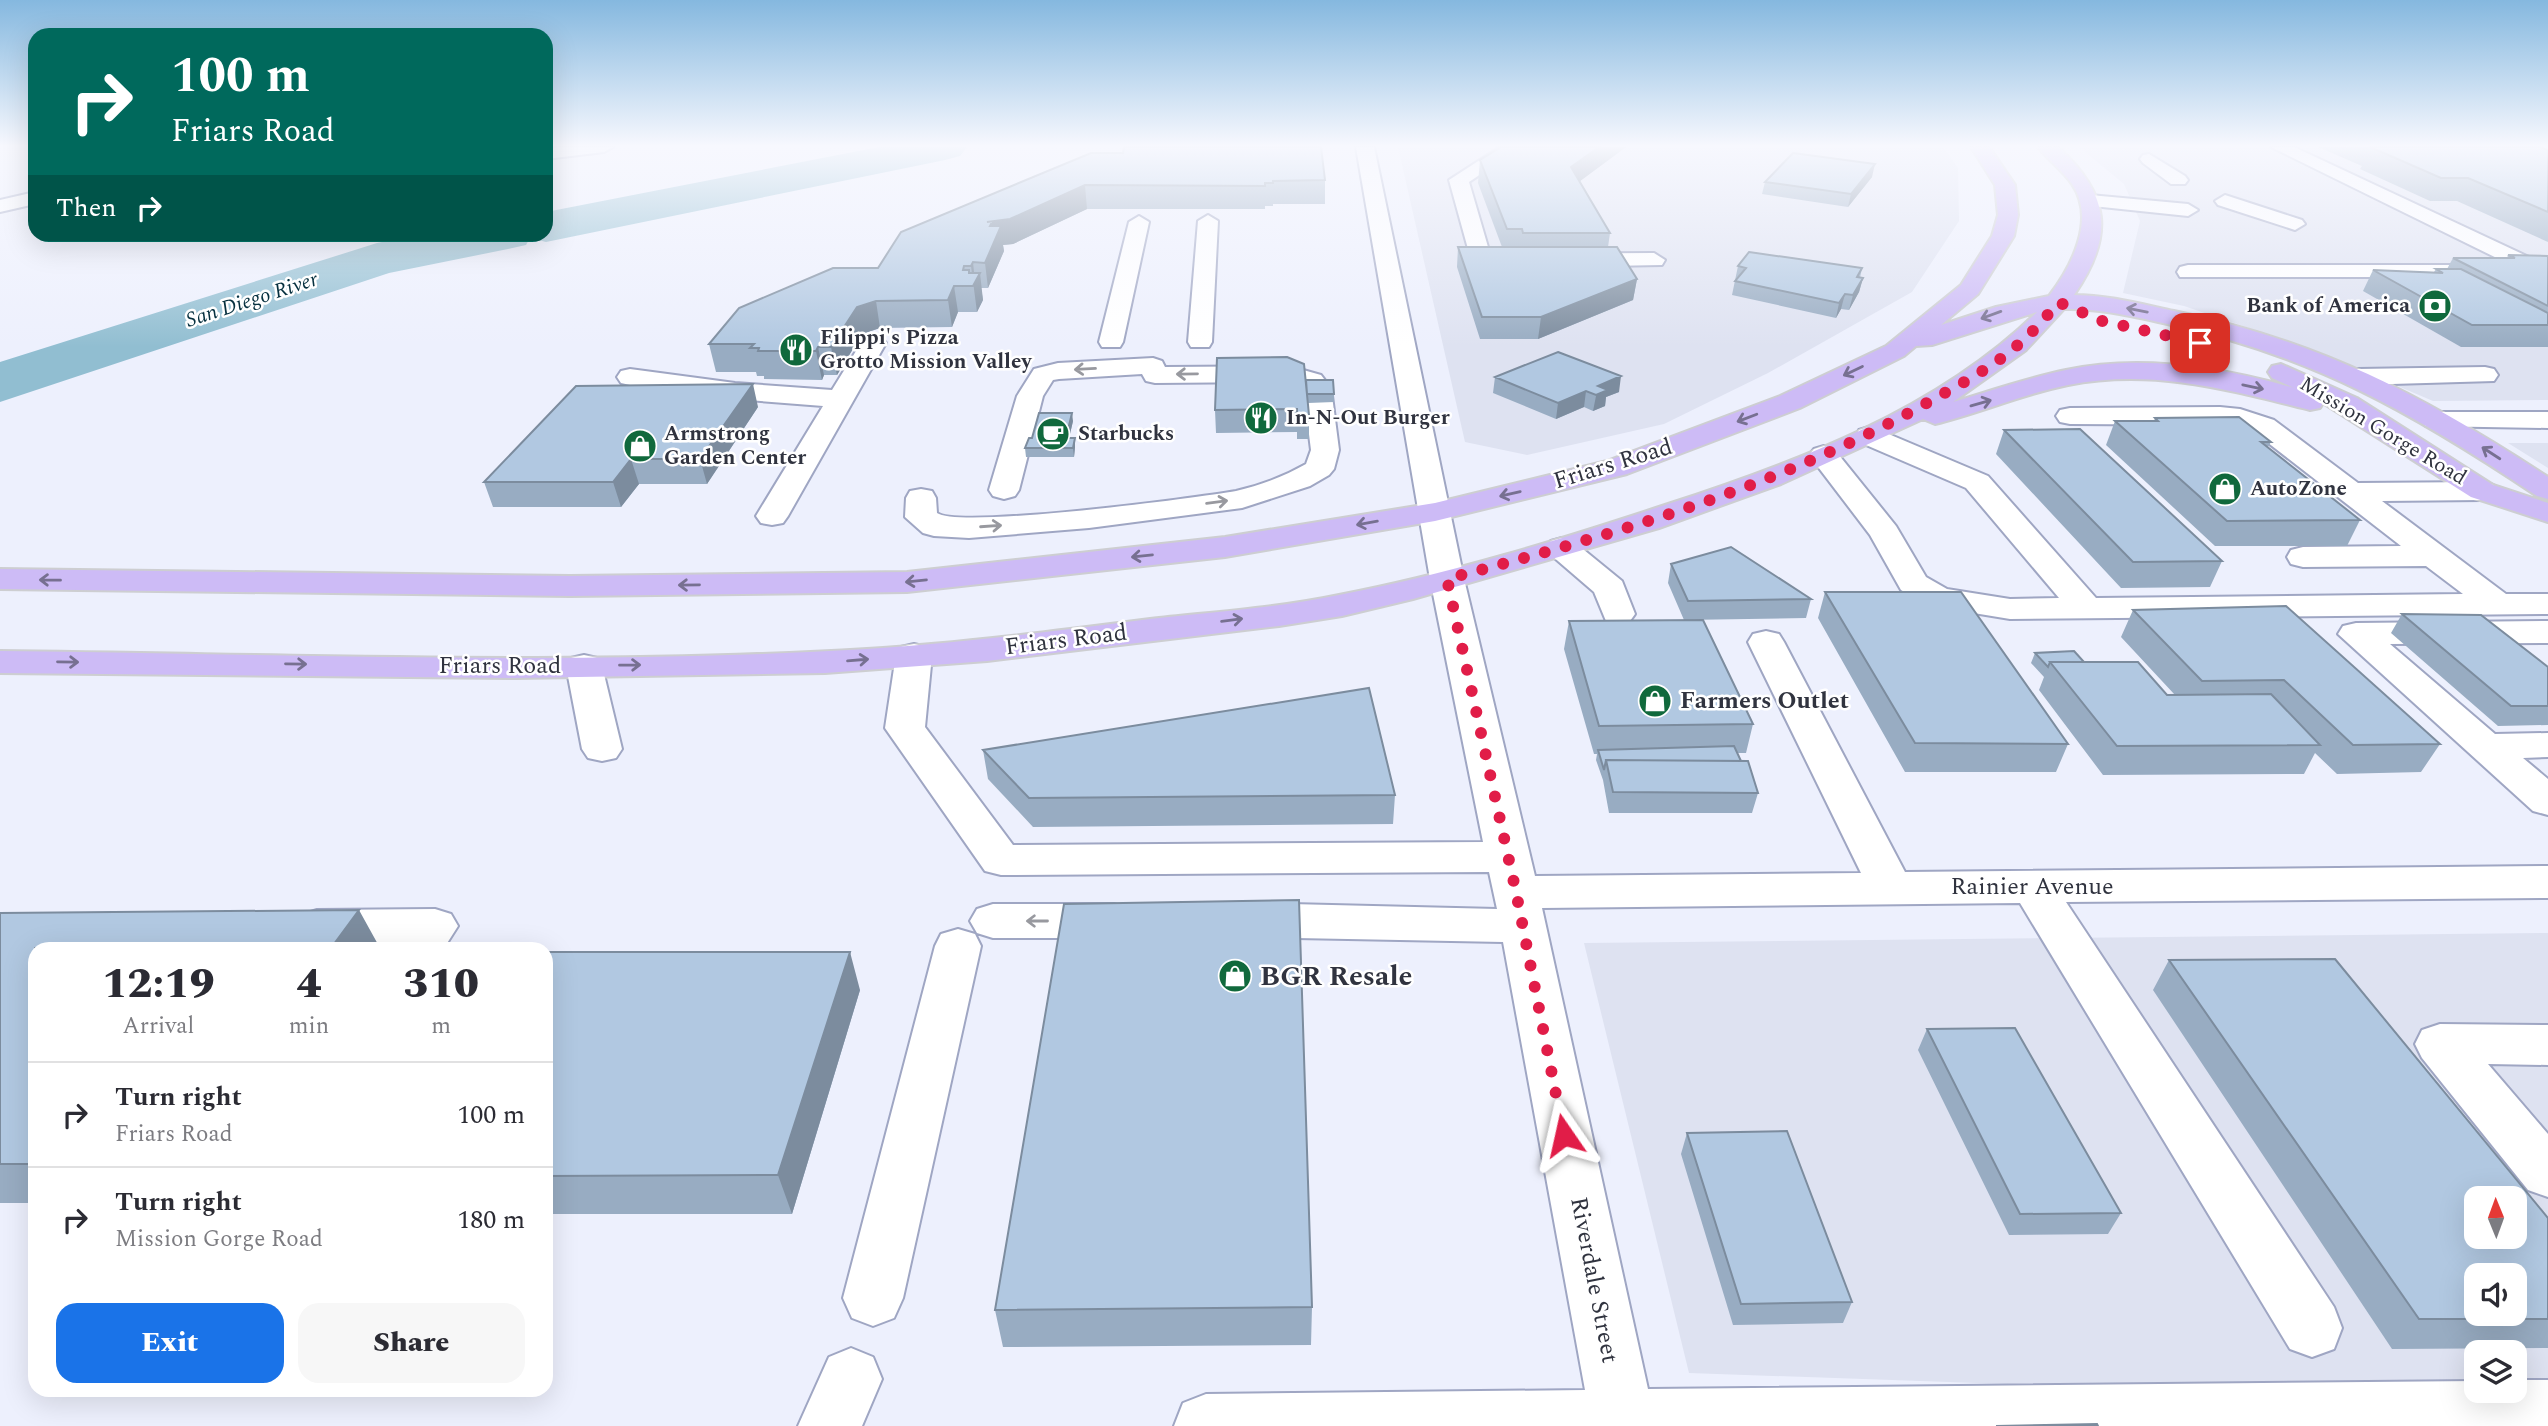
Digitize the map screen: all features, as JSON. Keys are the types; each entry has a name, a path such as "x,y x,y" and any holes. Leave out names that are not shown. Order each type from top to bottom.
{"main road":[{"path":"2008,214 2008,268 2058,302"},
{"path":"1895,351 2004,310 2058,302 2079,269 2090,233 2090,214"},
{"name":"Friars Road","path":"0,579 570,586 907,582 1225,547 1435,512 1617,468 1790,402 1895,351 1969,289 2008,268"},
{"name":"Friars Road","path":"0,662 584,666 828,662 1024,646 1326,608 1562,548 1769,479 1869,436 2000,362 2037,329 2058,302"},
{"name":"Mission Gorge Road","path":"2058,302 2114,305 2198,322 2269,344 2358,377 2437,420 2548,490"},
{"name":"Mission Gorge Road","path":"2058,302 2102,321 2181,337 2290,376 2377,423 2483,491 2548,513"},
{"path":"1869,436 2067,377 2140,372 2205,377 2248,385 2377,423"}],"street":[{"name":"Riverdale Street","path":"1378,214 1447,579 1515,891 1623,1424"},
{"path":"1468,214 1478,251 1502,261 1654,260"},
{"path":"2263,214 2295,224"},
{"path":"2188,272 2543,272 2420,214"},
{"path":"1200,342 1209,221"},
{"path":"1111,342 1139,222"},
{"path":"772,516 873,343"},
{"path":"921,498 921,517 934,526 996,526 1089,519 1242,499 1299,480 1319,469 1325,450 1318,388 1312,381 1289,374 1058,370 1043,375 1030,396 1004,490"},
{"path":"2358,377 2485,375"},
{"path":"631,377 735,391 840,398"},
{"path":"2070,416 2240,417 2276,433 2497,604 2544,628"},
{"path":"2437,420 2548,420"},
{"path":"1869,436 1977,482 2087,609"},
{"path":"1824,455 1885,533 1913,583 1937,598 2010,609 2497,604"},
{"path":"2352,492 2483,491"},
{"path":"1562,548 1610,588 1618,614"},
{"path":"2303,557 2435,556"},
{"path":"2544,628 2356,634 2548,801"},
{"path":"1766,642 1891,888"},
{"path":"914,655 905,728 1001,860 1515,891"},
{"path":"584,666 602,749"},
{"path":"2484,746 2548,745"},
{"path":"2033,887 2312,1328"},
{"name":"Rainier Avenue","path":"1515,891 2033,887 2542,889"},
{"path":"873,1298 976,933 1180,921 1326,920 1515,891"},
{"path":"272,928 435,926 424,942"},
{"path":"2548,1045 2440,1044 2548,1173"},
{"path":"1206,1426 2149,1421 2548,1412"}],"shaded area":[{"path":"1413,214 1959,214 1959,221 1912,292 1768,373 1664,424 1527,455 1465,442"},
{"path":"2137,214 2548,214 2548,400 2433,401 2308,348 2184,306 2123,293 2140,221"},
{"path":"2508,443 2548,443 2548,468"},
{"path":"2548,933 2548,1403 2527,1402 2527,1340 2464,1340 2464,1400 1689,1373 1584,943"}],"building":[{"path":"945,214 1022,214 1010,219 987,222 992,222 990,226 1001,226 985,263 973,262 971,266 964,266 963,270 980,273 973,286 954,286 948,300 876,301 857,307 831,347 818,347 816,351 758,351 759,348 750,348 754,344 709,344 739,308 833,268 878,268 901,232"},
{"path":"1501,214 1599,214 1610,233 1523,233 1522,229 1507,229"},
{"path":"1458,247 1617,247 1637,279 1541,317 1482,317"},
{"path":"1749,252 1862,268 1857,277 1863,278 1853,295 1845,294 1839,303 1735,281 1746,268 1738,266"},
{"path":"2508,255 2548,256 2548,306 2453,258 2515,258"},
{"path":"2436,269 2461,269 2548,313 2548,325 2472,325 2373,270 2443,273"},
{"path":"1558,352 1621,376 1598,386 1608,390 1596,395 1586,391 1558,403 1495,377"},
{"path":"1287,357 1304,364 1309,415 1297,415 1297,409 1215,410 1217,358"},
{"path":"1306,380 1333,380 1334,394 1307,394"},
{"name":"Armstrong Garden Center","path":"753,384 700,459 631,459 613,482 484,482 576,386"},
{"name":"Starbucks","path":"1039,413 1072,413 1066,438 1075,438 1073,448 1025,448 1029,438 1032,438"},
{"path":"2239,417 2271,442 2261,442 2360,520 2227,521 2115,421"},
{"path":"2080,429 2222,561 2133,562 2004,430"},
{"path":"1731,547 1811,599 1688,601 1671,564"},
{"path":"1825,592 1961,592 2068,744 1915,743"},
{"path":"2286,606 2440,744 2353,745 2284,680 2202,681 2133,610"},
{"path":"2402,614 2481,615 2548,667 2548,706 2511,706"},
{"name":"Farmers Outlet","path":"1703,620 1753,724 1599,726 1569,621"},
{"path":"2074,651 2084,662 2050,662 2048,667 2035,653"},
{"path":"2050,662 2138,662 2167,695 2271,694 2320,745 2117,746"},
{"path":"1369,688 1395,795 1029,798 983,750"},
{"path":"1734,746 1741,761 1606,760 1604,770 1598,750"},
{"path":"1606,760 1748,761 1758,793 1613,792"},
{"path":"1299,900 1312,1307 995,1310 1064,904"},
{"path":"359,910 335,942 28,942 28,1164 0,1164 0,913"},
{"path":"553,952 850,952 778,1175 553,1176"},
{"path":"2335,959 2522,1186 2464,1186 2464,1250 2527,1250 2527,1192 2548,1218 2548,1319 2527,1319 2527,1263 2464,1263 2464,1319 2419,1319 2169,960"},
{"path":"2015,1028 2121,1213 2020,1214 1927,1029"},
{"path":"1787,1131 1852,1302 1741,1304 1687,1133"},
{"path":"2097,1424 2098,1426 1996,1426"}],"waterway":[{"name":"San Diego River","path":"553,226 613,214"},
{"name":"San Diego River","path":"0,383 377,259 466,242"}],"place":[{"name":"Bank of America","path":"2435,306"},
{"name":"Filippi's Pizza Grotto Mission Valley","path":"796,350"},
{"name":"In-N-Out Burger","path":"1261,418"},
{"name":"Starbucks","path":"1053,434"},
{"name":"Armstrong Garden Center","path":"640,446"},
{"name":"AutoZone","path":"2225,489"},
{"name":"Farmers Outlet","path":"1655,701"},
{"name":"BGR Resale","path":"1235,976"}],"route":[{"path":"1564,1135 1516,892 1447,579 1585,542 1769,479 1869,436 2000,362 2037,329 2058,302 2102,321 2200,343"}]}
